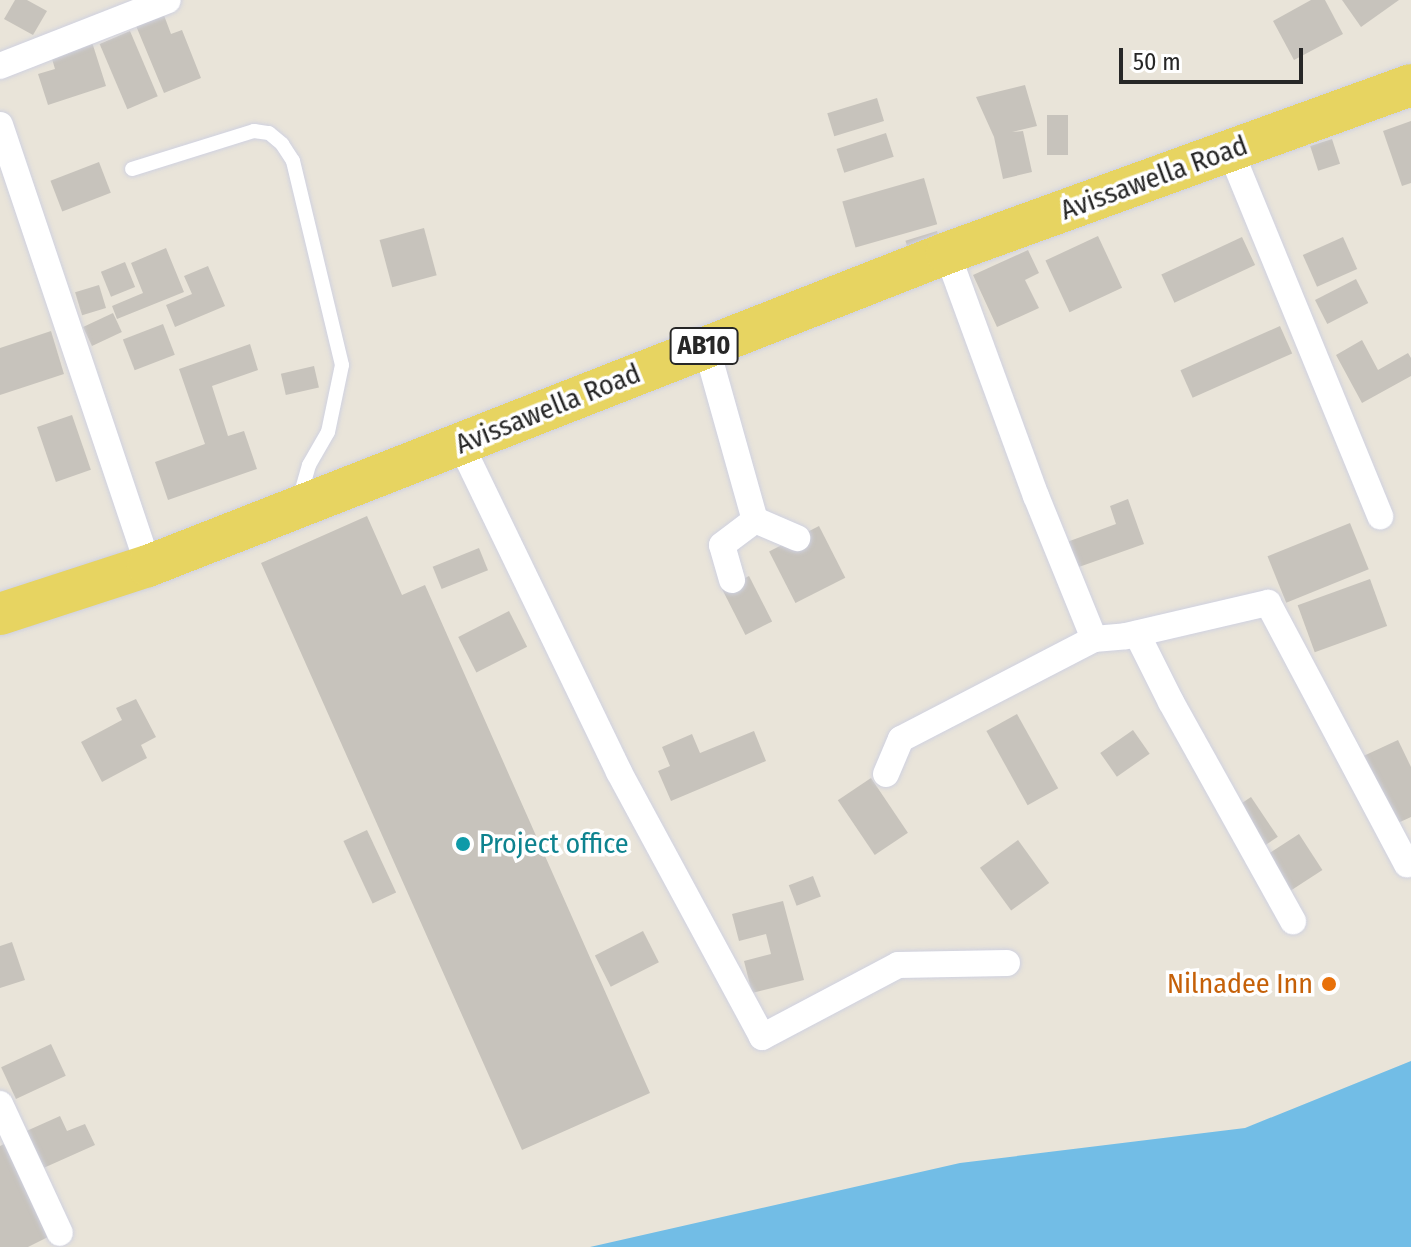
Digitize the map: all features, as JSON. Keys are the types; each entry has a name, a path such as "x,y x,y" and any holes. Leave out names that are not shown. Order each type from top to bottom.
{"main road":[{"name":"Avissawella Road","path":"0,614 148,566 947,253 1411,85"}],"street":[{"path":"0,66 168,0"},
{"path":"0,125 148,566"},
{"path":"1230,150 1380,516"},
{"path":"947,253 1036,496 1094,639"},
{"path":"706,346 755,520"},
{"path":"461,445 619,772 762,1037 898,965 1007,963"},
{"path":"755,520 797,538"},
{"path":"732,580 722,545 755,520"},
{"path":"886,774 901,739 1094,639 1137,634 1268,603 1407,864"},
{"path":"1137,634 1171,702 1293,921"},
{"path":"0,1104 60,1233"}],"lane":[{"path":"132,169 254,131 269,133 282,144 293,161 342,365 328,432 309,465 296,509"}],"water":[{"path":"1411,1061 1411,1247 590,1247 960,1163 1245,1128"}],"building":[{"path":"15,0 27,0 47,11 33,35 4,19"},
{"path":"1311,0 1325,0 1343,34 1294,60 1273,21"},
{"path":"1342,0 1399,0 1361,27"},
{"path":"162,10 171,34 182,30 201,78 164,93 134,21"},
{"path":"130,31 158,96 127,109 100,44"},
{"path":"91,39 106,86 48,105 38,74 55,69 50,52"},
{"path":"1025,85 1037,126 1012,132 1023,131 1032,172 1003,179 994,137 976,97"},
{"path":"877,98 884,121 834,136 827,113"},
{"path":"1047,115 1068,115 1068,155 1047,155"},
{"path":"1411,121 1411,183 1402,186 1383,131"},
{"path":"886,133 894,157 844,173 837,149"},
{"path":"1332,139 1340,164 1318,171 1310,146"},
{"path":"99,162 111,193 62,211 50,181"},
{"path":"924,178 937,224 856,248 842,201"},
{"path":"424,228 437,275 392,287 380,240"},
{"path":"937,231 942,247 910,257 905,241"},
{"path":"1098,236 1122,288 1070,312 1045,261"},
{"path":"1242,237 1255,265 1174,303 1161,275"},
{"path":"1343,237 1357,269 1317,287 1303,255"},
{"path":"166,248 184,292 117,319 112,306 143,293 131,263"},
{"path":"1028,250 1039,273 1025,280 1039,308 997,327 973,275"},
{"path":"125,262 135,287 111,297 101,272"},
{"path":"208,266 225,306 175,327 166,305 192,294 184,276"},
{"path":"1356,279 1368,303 1327,324 1315,300"},
{"path":"99,285 106,308 82,315 75,292"},
{"path":"113,313 122,332 92,346 83,327"},
{"path":"163,324 175,355 135,370 123,339"},
{"path":"1280,326 1292,353 1193,398 1180,370"},
{"path":"51,331 64,374 0,395 0,348"},
{"path":"1362,340 1378,370 1408,353 1411,376 1362,403 1336,355"},
{"path":"250,344 258,370 212,386 228,436 244,431 257,469 168,500 155,462 205,444 179,369"},
{"path":"314,366 319,387 286,395 281,374"},
{"path":"72,415 91,470 56,482 37,427"},
{"path":"1128,499 1144,544 1076,568 1067,542 1116,524 1110,506"},
{"name":"Project office","path":"367,516 402,595 425,585 650,1093 522,1150 261,563"},
{"path":"1350,523 1369,569 1286,603 1267,556"},
{"path":"819,526 845,578 795,603 769,551"},
{"path":"479,548 488,570 442,589 433,567"},
{"path":"749,576 772,621 745,635 722,590"},
{"path":"1370,579 1387,626 1315,652 1298,605"},
{"path":"509,611 527,647 476,673 458,637"},
{"path":"136,699 156,737 141,745 147,758 102,782 81,742 122,720 116,708"},
{"path":"1017,714 1058,788 1028,805 986,731"},
{"path":"1133,730 1150,754 1117,777 1100,753"},
{"path":"754,731 766,761 671,801 658,771 670,766 662,747 692,734 700,753"},
{"path":"1398,740 1411,767 1411,817 1389,827 1357,759"},
{"path":"871,778 908,833 875,855 838,800"},
{"path":"1251,797 1278,837 1260,849 1233,809"},
{"path":"367,830 396,893 373,904 343,841"},
{"path":"1299,834 1322,870 1290,891 1266,855"},
{"path":"1018,840 1049,883 1011,911 980,868"},
{"path":"813,876 821,897 797,906 789,885"},
{"path":"783,901 804,980 752,993 744,961 771,954 766,934 739,941 732,914"},
{"path":"643,931 659,962 611,987 595,956"},
{"path":"12,942 25,980 0,988 0,946"},
{"path":"51,1044 66,1076 16,1099 1,1067"},
{"path":"60,1116 67,1131 85,1124 95,1145 39,1170 22,1133"},
{"path":"8,1142 52,1235 28,1247 0,1247 0,1146"}],"place":[{"name":"Project office","path":"463,844"},
{"name":"Nilnadee Inn","path":"1329,984"}]}
